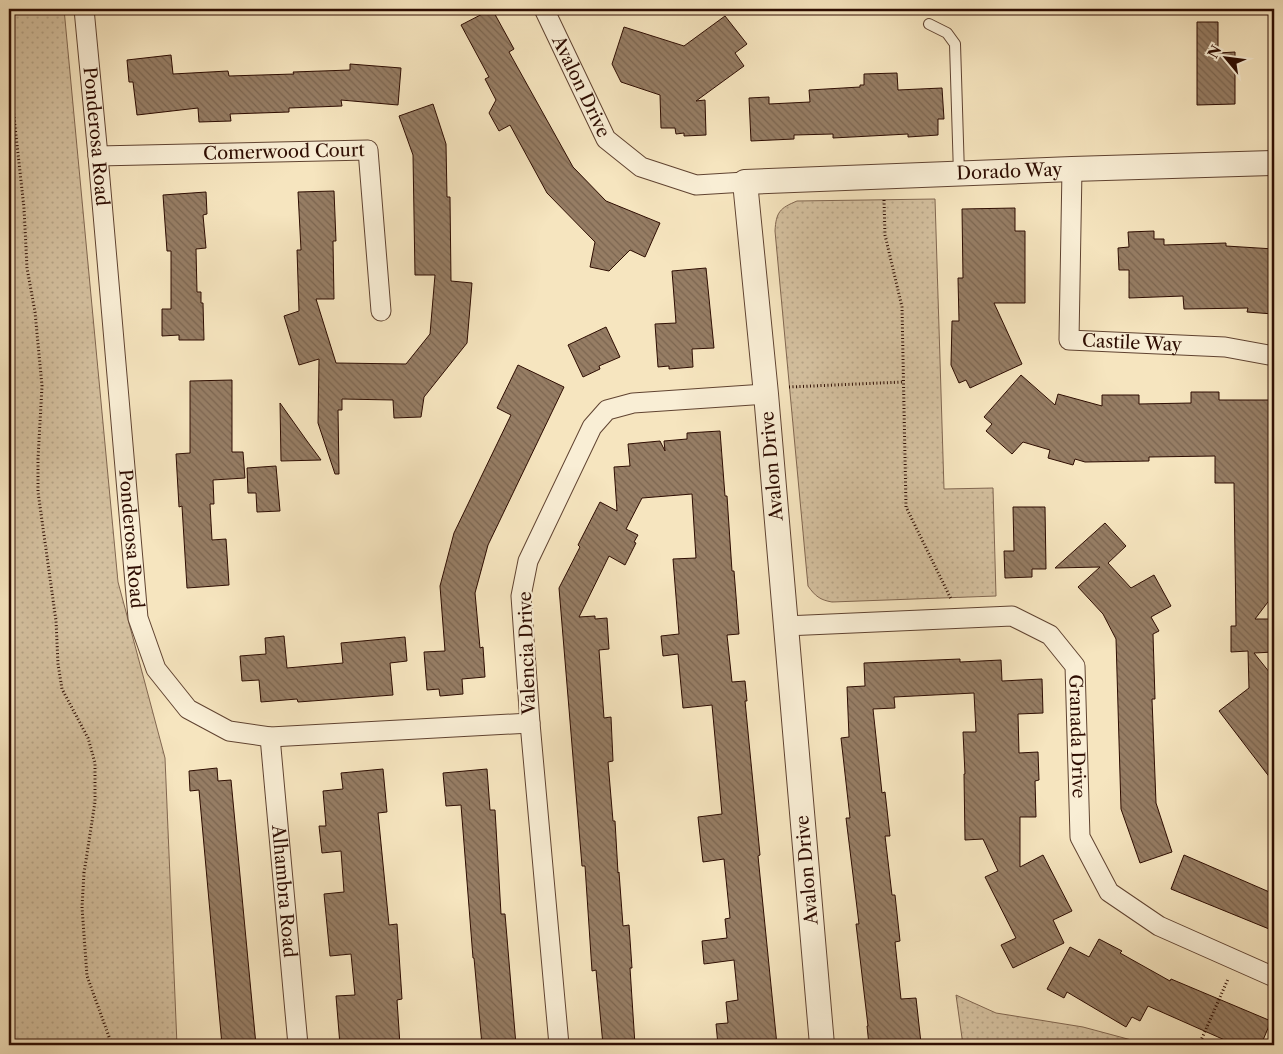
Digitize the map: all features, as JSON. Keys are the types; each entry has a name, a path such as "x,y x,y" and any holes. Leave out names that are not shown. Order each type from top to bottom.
{"street":[{"name":"Ponderosa Road","path":"84,9 138,618 156,669 188,709 229,731 270,737 530,723"},
{"name":"Avalon Drive","path":"544,9 606,139 641,167 696,185 745,182 766,394 822,1045"},
{"name":"Comerwood Court","path":"98,156 368,150 381,311"},
{"name":"Dorado Way","path":"745,182 1274,163"},
{"name":"Castile Way","path":"1072,169 1069,340 1225,347 1274,356"},
{"name":"Valencia Drive","path":"559,1045 530,723 522,596 528,561 592,427 607,410 633,403 766,394"},
{"name":"Granada Drive","path":"785,626 1012,616 1050,635 1075,666 1080,836 1109,892 1159,926 1274,977"},
{"name":"Alhambra Road","path":"270,737 298,1045"}],"lane":[{"path":"929,24 947,33 955,44 959,174"}],"path":[{"path":"9,72 24,208 27,268 40,356 42,386 38,492 56,621 58,664 62,689 88,738 95,763 95,802 84,873 82,907 87,976 112,1045"},
{"path":"884,177 885,235 902,307 906,506 960,618"},
{"path":"766,394 787,387 903,382"},
{"path":"1199,1045 1237,960"}],"shaded area":[{"path":"9,9 64,9 118,582 165,758 177,1045 9,1045"},
{"path":"935,199 944,489 993,488 996,596 828,601 818,597 808,586 775,231 776,219 783,209 797,201"},
{"path":"956,995 996,1013 1083,1027 1150,1045 963,1045"}],"building":[{"path":"492,9 514,49 509,52 573,167 606,201 660,223 645,257 630,250 609,271 590,267 595,242 547,193 510,125 499,131 489,113 496,100 485,79 489,77 461,25"},
{"path":"725,16 747,44 735,53 744,66 696,101 705,100 706,135 684,136 684,133 676,134 675,128 661,128 660,95 621,82 612,64 624,27 684,46"},
{"path":"1197,22 1218,22 1218,53 1235,52 1235,104 1197,105"},
{"path":"171,55 173,74 228,71 229,76 294,74 293,72 350,70 350,64 401,68 398,105 341,100 342,106 289,108 289,112 230,114 231,121 199,122 198,108 137,115 133,82 129,82 127,60"},
{"path":"897,73 898,90 942,88 944,119 938,119 938,135 908,137 908,134 833,138 833,134 794,135 794,139 751,141 749,98 769,97 769,104 810,102 809,90 860,87 860,85 864,85 864,74"},
{"path":"433,104 446,144 447,197 450,197 451,281 472,283 467,343 424,397 421,417 394,418 393,400 342,399 342,410 338,410 339,474 335,474 318,423 319,359 299,365 284,316 299,311 297,250 301,250 298,192 334,191 336,241 333,241 334,299 316,299 336,363 406,364 430,334 435,275 415,275 413,155 399,116"},
{"path":"206,192 207,214 203,215 206,248 196,249 197,292 201,292 201,303 203,303 204,340 179,340 179,335 162,336 162,309 171,309 171,251 167,251 163,195"},
{"path":"1015,208 1015,231 1025,231 1025,303 994,303 1022,364 970,388 966,380 959,383 951,365 952,321 959,321 958,278 963,278 962,209"},
{"path":"1154,231 1154,239 1164,239 1164,245 1226,243 1226,246 1274,249 1273,314 1247,312 1248,308 1184,309 1183,296 1129,298 1129,270 1119,270 1118,248 1129,247 1128,232"},
{"path":"706,268 714,348 692,349 693,367 669,369 669,366 658,367 655,324 676,323 672,271"},
{"path":"606,327 620,357 599,366 600,369 583,377 568,345"},
{"path":"518,365 564,387 488,545 475,593 480,648 483,647 485,677 462,679 463,694 440,696 439,689 427,690 424,652 445,651 440,586 454,533 511,415 497,408"},
{"path":"1021,375 1055,405 1058,394 1102,406 1102,395 1139,395 1139,404 1191,403 1191,392 1219,392 1219,400 1272,400 1272,429 1274,429 1274,594 1255,619 1274,619 1274,652 1254,653 1274,678 1274,783 1219,711 1249,688 1248,651 1231,652 1231,626 1236,626 1234,483 1215,483 1215,456 1149,457 1149,461 1085,462 1075,459 1073,465 1048,458 1050,450 1023,442 1012,454 986,431 992,424 984,417"},
{"path":"232,380 232,452 243,452 245,478 213,480 214,504 210,504 212,540 226,539 229,585 187,588 182,506 179,507 176,454 190,453 190,381"},
{"path":"280,403 307,441 321,460 281,461"},
{"path":"720,431 739,634 727,635 732,682 745,681 747,701 745,701 760,855 758,856 777,1045 718,1045 716,1024 728,1023 726,1002 738,1000 734,960 704,964 702,941 727,938 725,919 730,918 724,859 703,862 698,817 722,814 712,705 683,708 678,654 663,656 661,636 679,634 673,559 696,558 692,494 642,498 626,529 638,535 625,565 609,556 579,617 595,616 595,619 607,618 609,649 599,650 604,718 611,717 613,761 608,762 613,821 615,821 623,926 629,925 632,968 630,968 635,1045 603,1045 596,970 592,971 585,866 582,866 559,588 600,502 617,511 614,467 630,466 628,444 660,441 665,451 664,441 687,439 687,433"},
{"path":"276,466 280,511 257,512 256,493 248,493 247,468"},
{"path":"1013,507 1045,507 1046,569 1032,569 1032,577 1005,578 1004,551 1014,551"},
{"path":"1105,523 1126,546 1108,563 1131,588 1154,575 1171,606 1151,617 1159,631 1153,634 1155,699 1152,699 1156,803 1172,852 1140,863 1121,809 1116,639 1103,614 1078,587 1100,567 1055,568"},
{"path":"284,636 287,668 343,663 341,643 405,637 407,661 390,663 393,695 298,702 297,699 261,702 259,680 242,681 240,656 266,654 265,638"},
{"path":"960,659 960,662 1001,660 1002,681 1042,679 1043,713 1018,714 1019,753 1038,752 1039,780 1035,781 1036,817 1020,817 1020,867 1043,855 1072,911 1053,920 1064,943 1013,968 1001,945 1016,938 985,877 998,871 983,839 965,840 963,732 976,732 974,693 894,697 895,708 873,709 882,793 885,792 890,836 885,836 892,895 895,895 900,941 895,942 901,999 916,998 921,1043 869,1045 856,924 859,924 846,818 850,818 841,738 849,737 847,687 865,686 864,663"},
{"path":"217,768 218,781 231,780 256,1045 222,1045 199,790 190,791 189,771"},
{"path":"383,769 387,812 378,813 389,925 397,924 402,999 397,1000 400,1045 340,1045 336,996 355,995 351,954 330,956 324,894 344,892 341,851 322,853 319,826 326,826 323,791 343,789 341,773"},
{"path":"487,769 490,810 495,810 501,914 505,914 516,1045 482,1045 461,805 446,806 443,773"},
{"path":"1184,855 1274,894 1274,931 1171,889"},
{"path":"1099,939 1170,981 1171,979 1271,1021 1261,1045 1236,1045 1148,1006 1140,1021 1132,1017 1126,1027 1067,992 1064,998 1047,989 1070,947 1089,957"}]}
